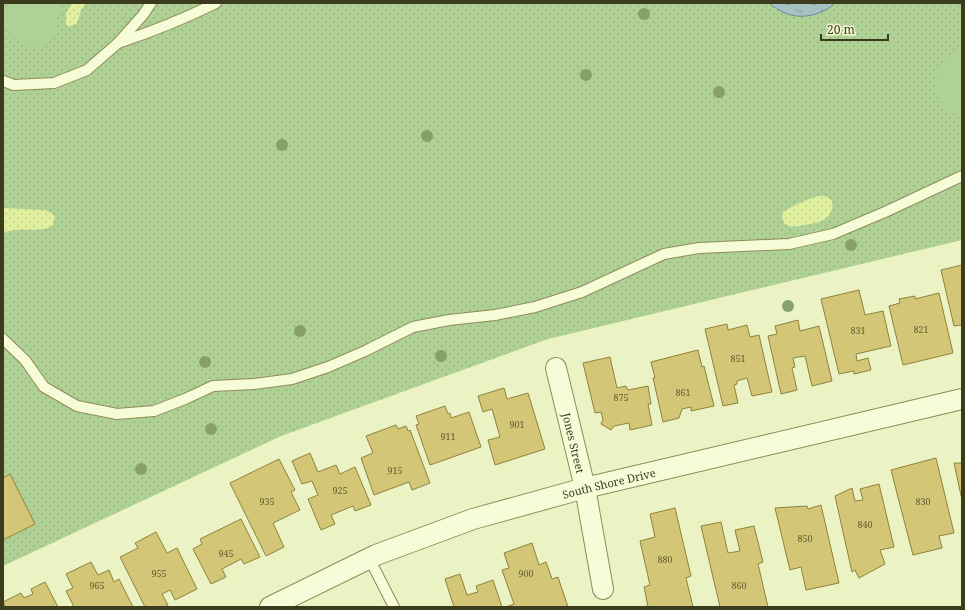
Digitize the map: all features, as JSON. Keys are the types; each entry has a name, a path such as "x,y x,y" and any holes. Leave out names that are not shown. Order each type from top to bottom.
{"street":[{"name":"Jones Street","path":"556,368 584,488 603,589"},
{"name":"South Shore Drive","path":"270,607 369,558 473,519 584,488 962,399"}],"lane":[{"path":"4,82 14,85 54,83 87,70 118,43 143,15 151,3"},
{"path":"118,43 196,13 216,3"},
{"path":"3,339 25,360 44,387 77,406 116,414 154,411 213,386 254,384 292,378 321,369 365,351 413,327 449,320 495,315 535,307 582,292 664,254 698,248 789,244 833,234 885,212 962,176"},
{"path":"369,558 394,607"}],"shaded area":[{"path":"3,3 962,3 962,240 548,339 281,436 3,566"},
{"path":"8,3 62,3 57,16 55,30 49,41 35,47 23,44 12,37 5,26 4,13"},
{"path":"962,49 962,117 959,117 943,105 937,87 937,77 940,67 945,59"}],"sand":[{"path":"72,3 86,3 81,10 77,23 69,26 66,25 66,14"},
{"path":"820,196 828,197 832,203 831,212 825,219 816,223 796,226 784,223 782,213 806,200"},
{"path":"3,208 45,210 55,216 53,225 48,228 36,230 15,230 3,233"}],"water":[{"path":"770,3 835,3 831,7 821,12 809,16 797,16 786,14 772,6"}],"building":[{"path":"962,265 962,325 954,326 941,270"},
{"path":"859,290 865,315 883,311 891,346 856,354 857,361 868,358 871,370 854,374 854,371 839,374 821,299"},
{"path":"939,293 953,353 903,365 889,306 900,303 899,299 915,296 915,299"},
{"path":"798,320 800,331 819,326 832,381 812,386 805,356 793,358 795,367 792,368 797,390 781,394 768,336 777,334 775,326"},
{"path":"727,324 728,330 747,325 750,337 759,335 772,392 752,396 747,378 737,381 737,384 734,385 738,403 723,406 705,329"},
{"path":"698,350 702,367 704,366 714,406 691,411 691,407 682,409 679,418 663,422 651,362"},
{"path":"610,357 617,388 626,386 628,390 648,386 651,404 648,404 652,425 630,430 629,423 614,426 611,430 601,424 603,420 601,412 595,413 583,363"},
{"path":"504,388 507,399 528,393 545,449 495,465 488,440 500,437 492,409 483,412 478,396"},
{"path":"445,406 448,414 450,413 451,418 469,412 481,447 430,465 416,425 419,424 416,416"},
{"path":"396,425 398,429 406,426 408,431 410,430 430,483 412,490 409,482 374,495 361,458 373,453 366,436"},
{"path":"310,453 318,472 336,465 340,474 355,467 371,505 355,511 353,506 331,515 335,524 321,530 308,499 318,495 312,481 302,484 292,461"},
{"path":"936,458 954,533 939,536 942,548 913,555 891,470"},
{"path":"279,459 295,490 291,492 300,510 273,523 284,547 266,556 230,483"},
{"path":"954,463 962,463 962,500"},
{"path":"10,474 35,524 3,540 3,478"},
{"path":"879,484 894,547 880,550 885,564 859,578 855,570 852,572 835,496 852,488 855,501 863,500 860,489"},
{"path":"821,505 839,583 806,590 801,567 790,570 775,508 807,506 808,509"},
{"path":"675,508 691,576 686,578 693,607 648,607 644,587 650,585 640,541 655,537 650,514"},
{"path":"241,519 260,557 244,564 241,559 222,569 226,577 211,584 193,549 202,544 200,539"},
{"path":"721,522 728,553 740,551 735,530 754,526 763,562 758,564 768,607 720,607 701,526"},
{"path":"156,532 167,553 177,548 197,589 175,600 170,590 162,594 168,605 164,607 145,607 120,557 138,548 135,543"},
{"path":"532,543 539,565 546,562 552,579 558,577 568,607 506,607 514,604 502,570 509,568 504,553"},
{"path":"91,562 98,575 109,570 114,582 119,579 133,607 74,607 66,591 73,588 66,574"},
{"path":"460,574 467,595 478,592 476,586 493,580 502,607 454,607 445,579"},
{"path":"45,582 58,607 6,607 3,602 21,593 24,598 33,594 31,589"}]}
